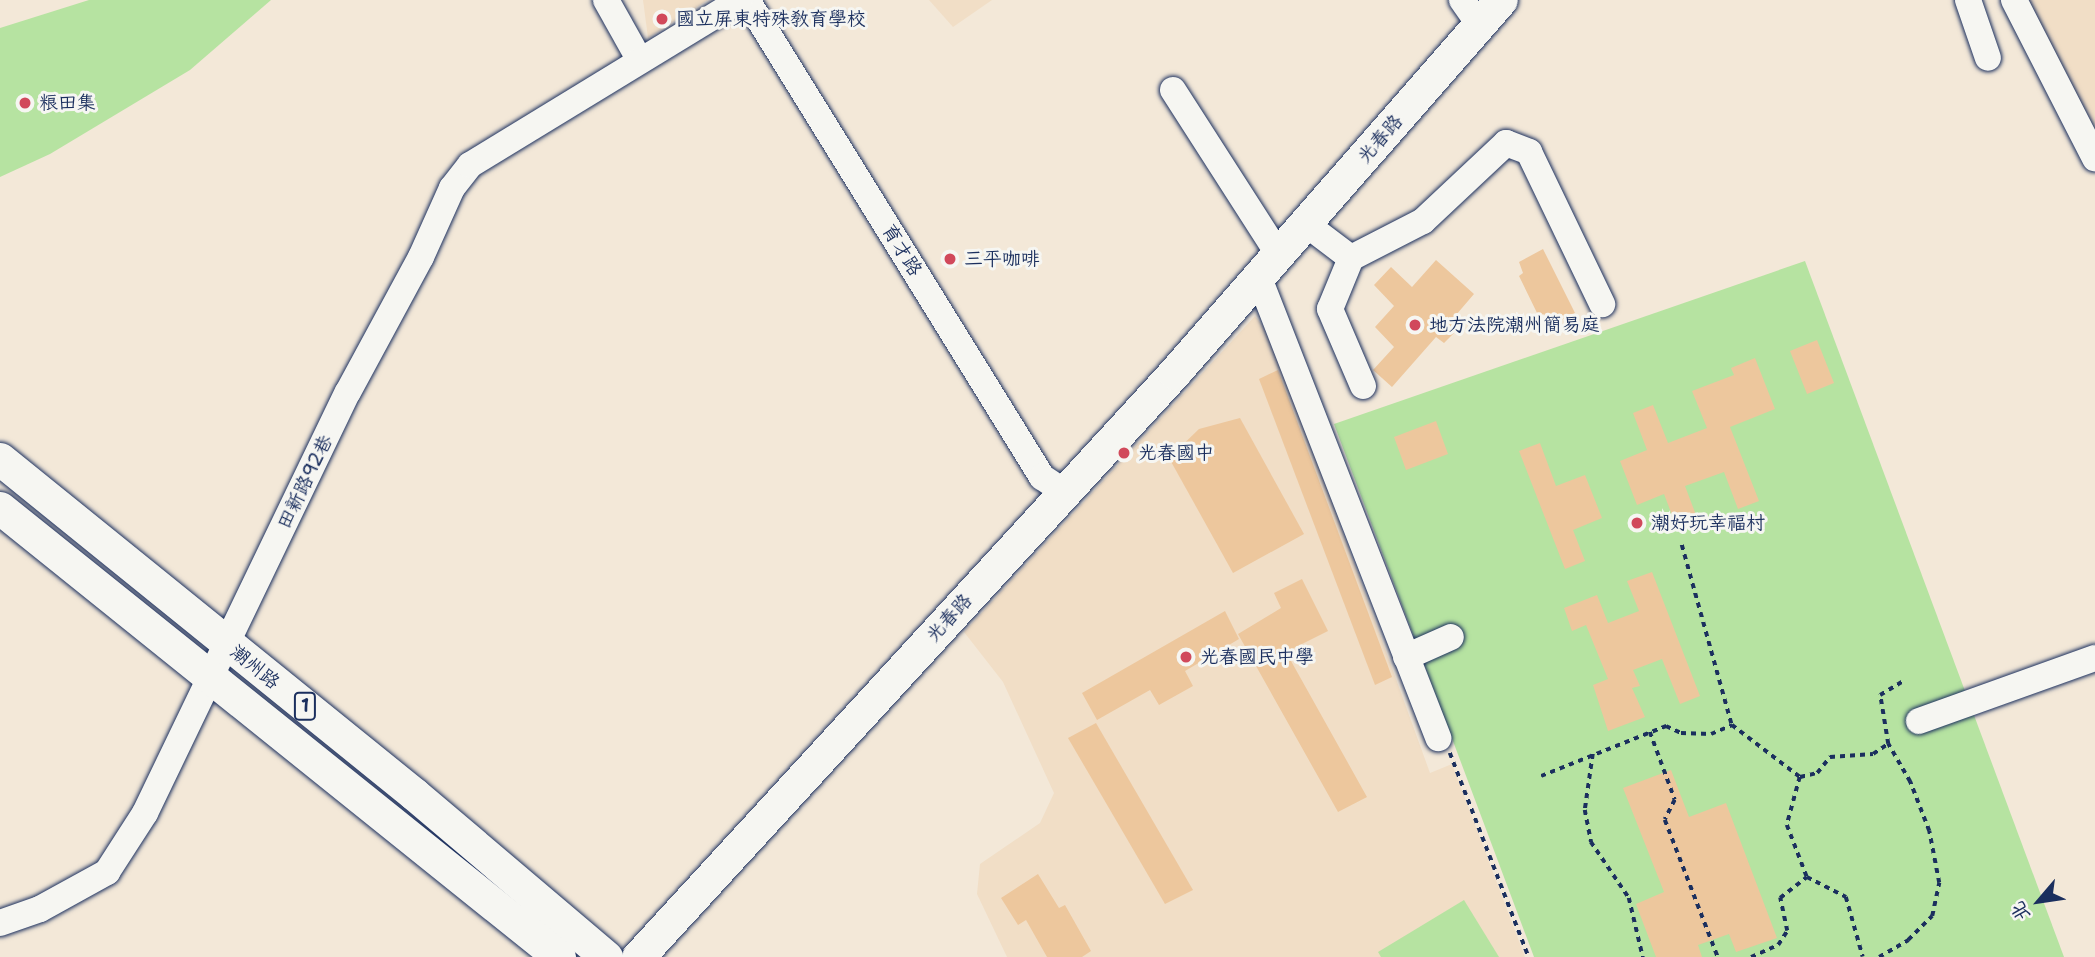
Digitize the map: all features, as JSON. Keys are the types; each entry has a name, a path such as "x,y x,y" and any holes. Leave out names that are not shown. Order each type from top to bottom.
{"main road":[{"name":"光春路","path":"638,957 1269,267 1306,224 1471,12 1501,0"},
{"name":"潮州路","path":"0,459 414,793 606,957"},
{"name":"潮州路","path":"0,509 209,680 559,957"}],"street":[{"path":"606,0 639,59 740,0"},
{"name":"育才路","path":"747,0 1042,477 1063,492"},
{"path":"1968,0 1988,58"},
{"path":"2014,0 2095,158"},
{"name":"田新路92巷","path":"0,923 40,909 107,872 145,813 226,643 452,188 470,165 639,59"},
{"path":"1173,90 1269,267 1406,657 1438,738"},
{"path":"1363,386 1330,309 1351,258 1423,221 1506,143 1529,152 1602,304"},
{"path":"1306,224 1351,258"},
{"path":"1406,657 1451,638"},
{"path":"1919,721 2095,658"}],"path":[{"path":"1682,545 1732,725 1800,778"},
{"path":"1879,957 1908,940 1932,916 1938,883 1929,831 1910,782 1888,744 1880,695 1905,680"},
{"path":"1541,776 1666,726 1681,733 1711,734 1732,725"},
{"path":"1650,732 1675,800 1665,820 1718,957"},
{"path":"1438,738 1454,758 1528,955"},
{"path":"1800,778 1817,773 1830,757 1873,754 1888,744"},
{"path":"1593,754 1585,810 1591,842 1629,898 1643,957"},
{"path":"1800,778 1787,825 1807,877 1846,897 1863,957"},
{"path":"1751,957 1778,944 1787,931 1780,898 1807,877"}],"shaded area":[{"name":"國立屏東特殊教育學校","path":"643,0 708,0 648,38"},
{"path":"929,0 992,0 953,27"},
{"path":"2026,0 2095,0 2095,133"},
{"name":"光春國民中學","path":"1255,316 1273,339 1430,773 1452,764 1525,957 1007,957 977,894 980,864 1040,823 1054,793 1003,682 964,632"}],"green space":[{"path":"89,0 271,0 190,70 50,154 0,177 0,28"},
{"name":"潮好玩幸福村","path":"1805,261 2064,957 1534,957 1334,424"},
{"path":"1464,900 1499,957 1381,957 1378,952"}],"building":[{"path":"1543,249 1575,313 1550,326 1544,314 1539,317 1519,276 1523,273 1519,262"},
{"name":"地方法院潮州簡易庭","path":"1436,260 1474,294 1450,322 1457,330 1444,343 1436,337 1392,387 1373,370 1394,347 1375,327 1394,306 1374,285 1391,267 1412,287"},
{"path":"1817,340 1834,383 1807,394 1790,351"},
{"path":"1755,358 1775,409 1730,427 1759,501 1738,509 1724,472 1685,486 1699,523 1678,531 1664,494 1637,505 1620,461 1647,450 1633,413 1653,405 1668,443 1707,428 1692,391 1734,375 1731,368"},
{"path":"1278,370 1392,677 1375,685 1259,379"},
{"path":"1240,418 1304,534 1233,573 1169,458 1199,429"},
{"path":"1436,421 1448,454 1406,470 1394,437"},
{"path":"1540,443 1556,486 1585,475 1602,518 1573,530 1585,561 1565,569 1519,451"},
{"path":"1652,572 1700,696 1680,704 1662,659 1633,670 1640,686 1632,688 1645,717 1608,731 1593,685 1608,679 1586,625 1572,631 1564,608 1597,595 1608,623 1639,611 1627,581"},
{"path":"1302,579 1328,631 1286,652 1367,797 1338,812 1238,634 1281,608 1274,593"},
{"path":"1225,611 1239,639 1185,671 1193,686 1159,705 1150,690 1097,720 1082,693"},
{"path":"1096,723 1193,890 1165,904 1068,738"},
{"path":"1671,770 1689,817 1726,803 1777,938 1736,952 1729,934 1698,945 1702,957 1656,957 1636,904 1664,892 1623,788"},
{"path":"1038,874 1059,908 1065,905 1091,951 1082,957 1047,957 1026,920 1018,925 1001,898"}],"place":[{"name":"國立屏東特殊教育學校","path":"662,19"},
{"name":"粮田集","path":"25,103"},
{"name":"三平咖啡","path":"950,259"},
{"name":"地方法院潮州簡易庭","path":"1415,325"},
{"name":"光春國中","path":"1124,453"},
{"name":"潮好玩幸福村","path":"1637,523"},
{"name":"光春國民中學","path":"1186,657"}]}
